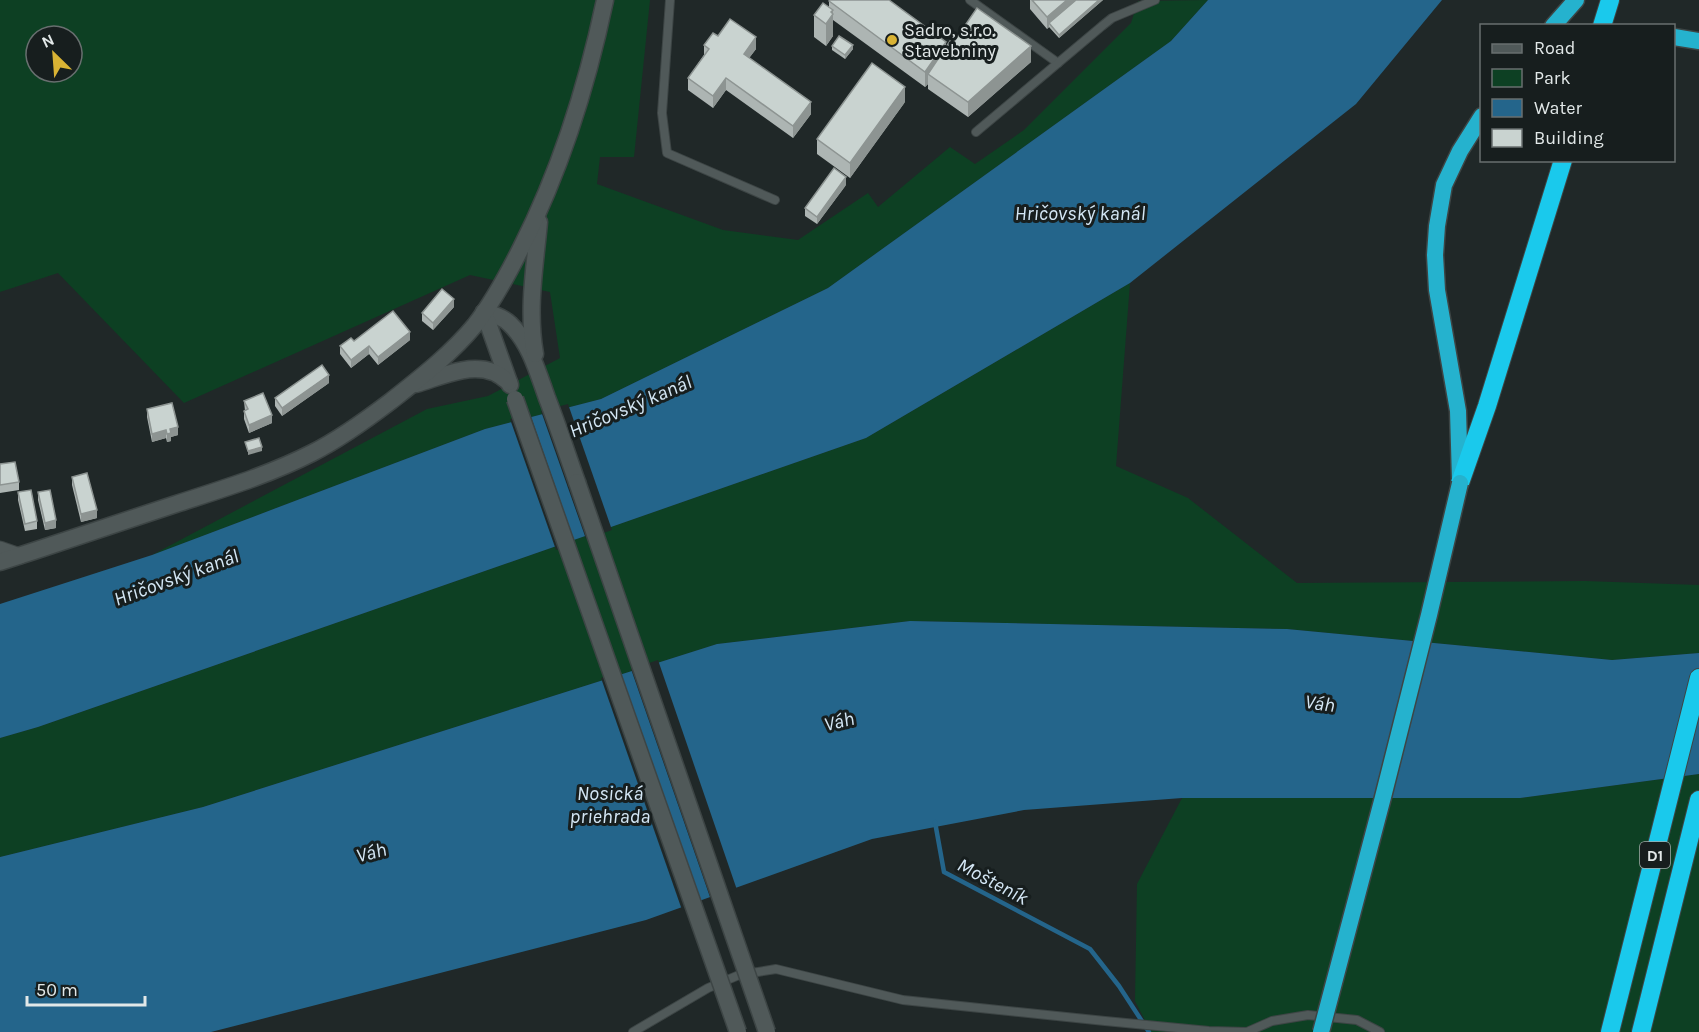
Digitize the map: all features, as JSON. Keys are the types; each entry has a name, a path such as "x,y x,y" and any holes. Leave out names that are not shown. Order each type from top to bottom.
{"highway":[{"path":"1555,24 1576,0"},
{"path":"1603,24 1610,0"},
{"path":"1675,37 1699,41"},
{"path":"1460,483 1458,411 1437,290 1435,255 1444,185 1460,150 1480,119"},
{"path":"1321,1032 1432,604 1460,483 1487,406 1562,162"},
{"name":"D1","path":"1610,1032 1699,678"},
{"name":"D1","path":"1641,1032 1699,800"}],"main road":[{"path":"0,562 240,483 325,447 410,386 456,345 484,312 509,273 540,212 585,85 605,0"},
{"path":"540,212 531,289 531,330 538,370 767,1032"},
{"path":"484,312 509,323 520,337 538,370"},
{"path":"484,312 738,1032"},
{"path":"410,386 468,370 490,371 509,382"}],"street":[{"path":"0,549 20,556"}],"lane":[{"path":"670,0 662,113 667,153 775,200"},
{"path":"970,0 1058,63"},
{"path":"976,132 1112,18 1155,0"},
{"path":"633,1032 708,987 739,975 776,969 903,1000 1209,1031 1247,1032 1272,1021 1308,1015 1357,1020 1380,1032"}],"green space":[{"path":"0,0 650,0 634,157 600,157 597,184 723,230 798,240 868,193 878,207 950,147 975,164 1024,130 1131,23 1138,1 1208,0 1171,41 828,288 601,399 485,429 152,555 427,409 488,396 560,358 550,292 470,275 184,403 58,273 0,292"},
{"path":"1130,283 1116,466 1188,498 1297,583 1585,581 1699,585 1699,653 1612,660 1287,629 910,621 717,644 203,807 0,857 0,738 38,727 866,438"},
{"path":"1699,774 1699,1032 1151,1032 1135,1001 1137,884 1182,798 1520,798"}],"water":[{"name":"Hričovský kanál","path":"1208,0 1442,0 1356,104 1130,283 866,438 38,727 0,738 0,604 152,555 485,429 601,399 828,288 1171,41"},
{"name":"Nosická priehrada","path":"910,621 1287,629 1612,660 1699,653 1699,774 1520,798 1182,798 1024,810 872,839 646,920 211,1032 0,1032 0,857 203,807 717,644"}],"pier":[{"path":"568,404 612,530 586,539 541,411"},
{"path":"530,414 575,543 556,550 510,419"},
{"path":"658,660 737,890 711,900 631,669"},
{"path":"620,672 701,903 682,910 601,678"}],"building":[{"path":"830,0 889,0 946,42 925,72"},
{"path":"1032,0 1067,0 1047,17"},
{"path":"1076,0 1099,0 1059,35 1049,23"},
{"path":"823,3 833,10 826,24 814,15"},
{"path":"977,8 1031,46 968,102 928,74 950,41 953,43"},
{"path":"730,19 756,37 744,54 811,102 793,126 726,78 713,96 688,78 709,49 704,45 713,33 718,36"},
{"path":"839,36 853,45 845,55 832,46"},
{"path":"872,63 905,87 850,163 817,139"},
{"path":"834,168 846,177 817,217 805,208"},
{"path":"442,289 454,299 433,323 422,313"},
{"path":"393,311 410,332 378,357 369,346 351,360 340,346 351,338 354,341"},
{"path":"322,365 329,375 282,408 275,398"},
{"path":"263,393 272,415 249,425 244,411 248,409 244,401"},
{"path":"172,403 178,427 170,429 171,433 167,434 166,430 152,434 147,409"},
{"path":"259,438 262,447 248,451 245,442"},
{"path":"15,462 19,482 0,485 0,464"},
{"path":"87,473 97,510 81,514 72,477"},
{"path":"31,490 37,521 25,524 18,492"},
{"path":"50,490 56,520 45,523 38,492"}],"waterway":[{"name":"Mošteník","path":"935,822 944,872 1090,949 1119,986 1149,1032"}],"place":[{"name":"Sadro, s.r.o. Stavebniny","path":"892,40"}],"water label":[{"name":"Váh","path":"1320,703"},
{"name":"Váh","path":"839,721"},
{"name":"Váh","path":"371,852"}]}
